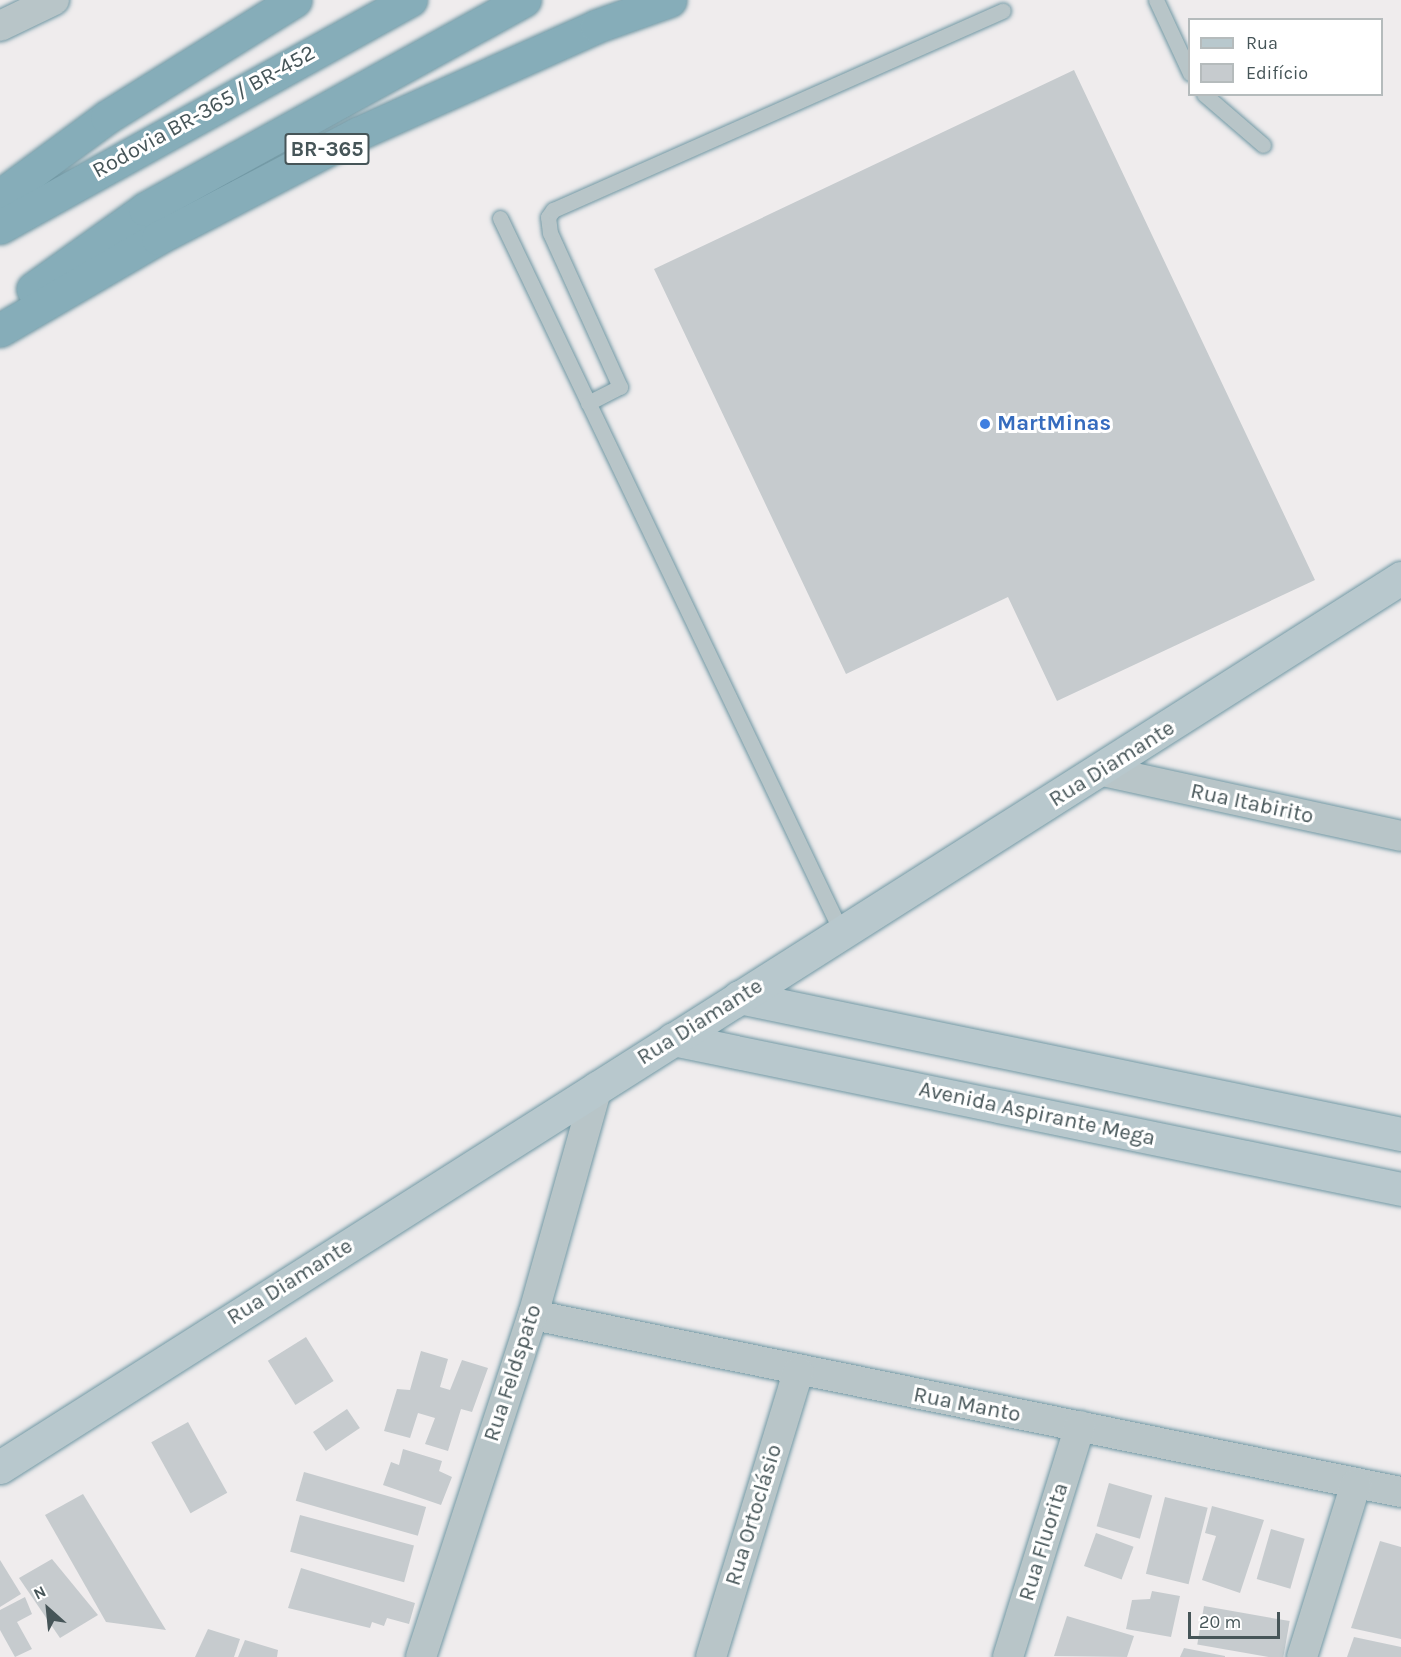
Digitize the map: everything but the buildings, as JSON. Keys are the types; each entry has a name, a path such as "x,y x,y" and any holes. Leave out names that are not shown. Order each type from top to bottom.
{"highway":[{"name":"Rodovia BR-365 / BR-452","path":"0,196 107,117 295,0"},
{"name":"Rodovia BR-365 / BR-452","path":"0,227 410,0"},
{"name":"BR-365","path":"0,313 145,209 524,0"},
{"name":"BR-365","path":"0,330 158,238 357,134 597,26 670,0"}],"street":[{"path":"0,26 54,0"},
{"name":"Rua Diamante","path":"0,1467 673,1039 1103,771 1401,578"},
{"name":"Rua Itabirito","path":"1103,771 1401,836"},
{"path":"739,998 1401,1134"},
{"name":"Avenida Aspirante Mega","path":"673,1039 1401,1189"},
{"name":"Rua Feldspato","path":"421,1657 532,1315 597,1087"},
{"name":"Rua Manto","path":"532,1315 798,1372 1080,1426 1401,1492"},
{"name":"Rua Ortoclásio","path":"711,1657 798,1372"},
{"name":"Rua Fluorita","path":"1008,1657 1080,1426"},
{"path":"1302,1657 1356,1484"}],"lane":[{"path":"1156,0 1188,69"},
{"path":"588,403 620,387 549,233 548,217 554,210 1003,11"},
{"path":"1206,96 1263,145"},
{"path":"500,218 842,933"}],"place":[{"name":"MartMinas","path":"985,424"}]}
